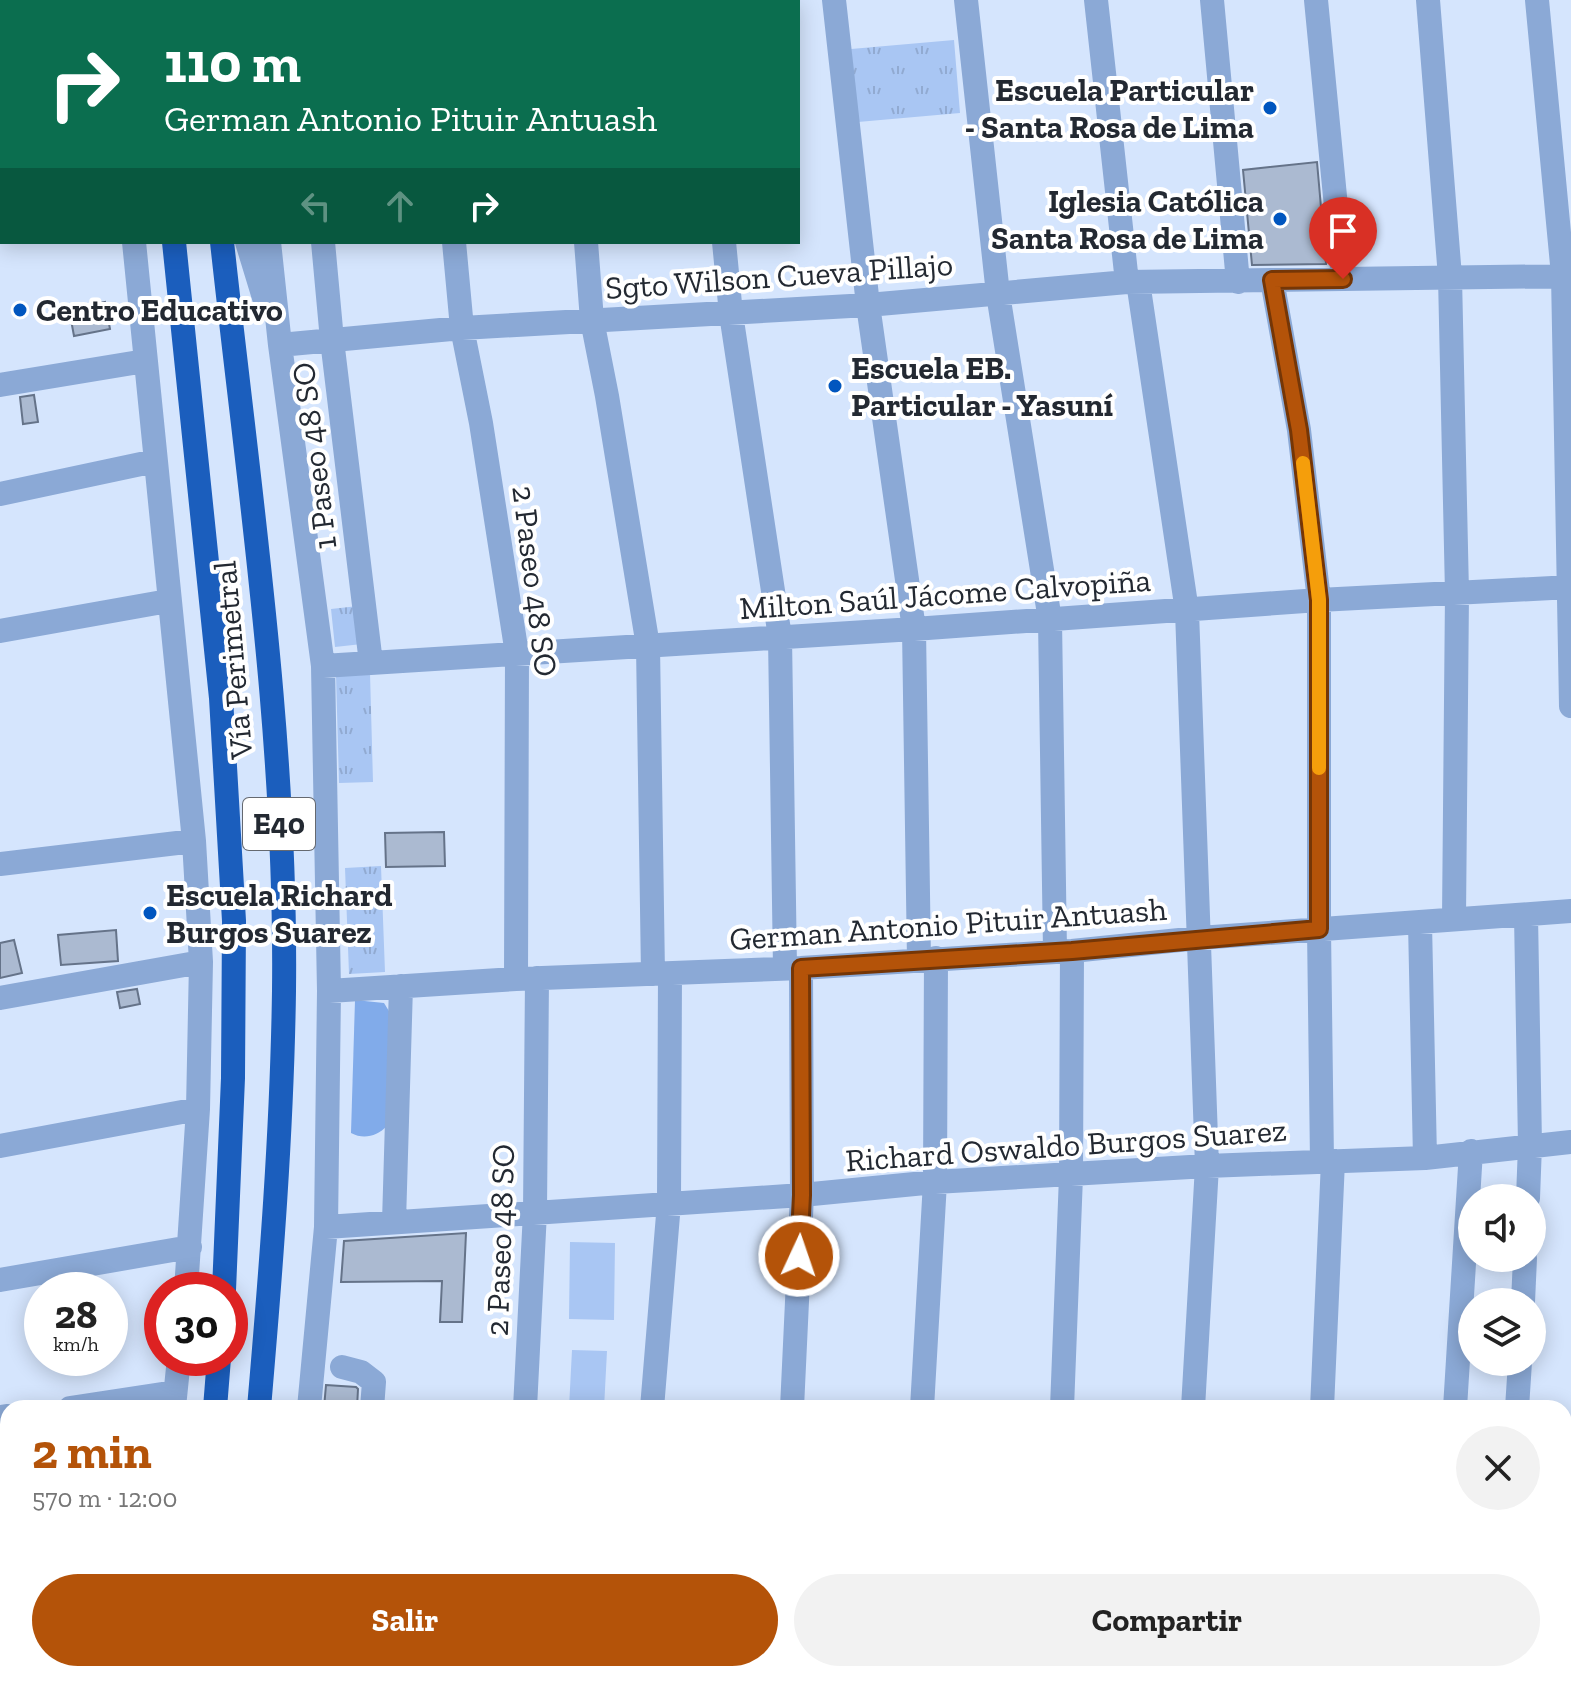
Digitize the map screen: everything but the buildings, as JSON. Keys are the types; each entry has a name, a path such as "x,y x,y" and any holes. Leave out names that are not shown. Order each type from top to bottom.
{"highway":[{"name":"Vía Perimetral","path":"174,244 221,698 234,921 233,1078 225,1272"},
{"name":"Vía Perimetral","path":"222,244 270,678 279,820 284,1004 276,1215 260,1400"},
{"path":"216,1400 218,1376"}],"street":[{"path":"834,0 868,305 914,629 935,1182 922,1400"},
{"path":"966,0 998,294 1050,620 1071,1176 1062,1400"},
{"path":"1096,0 1133,282 1187,611 1207,1166 1193,1400"},
{"path":"1212,0 1238,282"},
{"path":"1316,0 1343,279"},
{"path":"1428,0 1450,277 1457,593 1454,918"},
{"path":"1537,0 1567,276 1571,706"},
{"name":"Vía Perimetral","path":"134,244 194,841 201,962 198,1109 188,1272"},
{"name":"Vía Perimetral","path":"143,331 148,244"},
{"name":"E40","path":"248,244 280,345 323,666 329,991 326,1227 310,1400"},
{"path":"269,244 280,345"},
{"name":"1 Paseo 48 SO","path":"323,244 371,663"},
{"name":"2 Paseo 48 SO","path":"454,244 462,328 481,423 517,654 535,1212 525,1400"},
{"path":"586,244 592,320 648,646 669,1203 653,1400"},
{"path":"724,244 731,314 780,637 802,1195 792,1400"},
{"name":"Sgto Wilson Cueva Pillajo","path":"280,345 462,328 868,305 1133,282 1567,276"},
{"path":"1272,280 1299,430 1319,600 1319,929 1327,1161 1322,1400"},
{"path":"0,385 145,361"},
{"path":"0,494 155,461"},
{"name":"Milton Saúl Jácome Calvopiña","path":"323,666 1319,600 1570,587"},
{"path":"0,631 168,601"},
{"path":"0,864 194,841"},
{"name":"German Antonio Pituir Antuash","path":"329,991 1064,951 1571,911"},
{"path":"1526,915 1529,1184"},
{"path":"1420,923 1425,1158"},
{"path":"0,998 201,962"},
{"path":"394,1222 401,986"},
{"path":"0,1146 198,1109"},
{"name":"Richard Oswaldo Burgos Suarez","path":"326,1227 802,1195 935,1182 1207,1166 1425,1158 1571,1142"},
{"path":"1455,1400 1471,1151"},
{"path":"0,1280 190,1247"},
{"path":"342,1367 361,1372 374,1382 373,1400"},
{"path":"174,1400 177,1376"},
{"path":"1518,1400 1519,1376"}],"green space":[{"path":"954,40 960,113 858,122 851,49"},
{"path":"358,606 362,644 335,647 331,609"},
{"path":"370,673 373,782 339,783 336,675"},
{"path":"381,866 385,972 349,974 345,868"},
{"path":"570,1242 615,1243 614,1320 569,1319"},
{"path":"572,1350 607,1351 604,1400 569,1400"}],"shaded area":[{"path":"355,1000 384,1003 392,1016 387,1126 365,1136 351,1133"}],"slow traffic":[{"path":"1303,463 1319,600 1319,768"}],"place":[{"name":"Escuela Particular - Santa Rosa de Lima","path":"1270,108"},
{"name":"Iglesia Católica Santa Rosa de Lima","path":"1280,219"},
{"name":"Centro Educativo","path":"20,310"},
{"name":"Escuela EB. Particular - Yasuní","path":"835,386"},
{"name":"Escuela Richard Burgos Suarez","path":"150,913"}],"route":[{"path":"799,1256 802,1195 801,968 1072,951 1319,929 1319,600 1299,430 1272,280 1343,279"}]}
